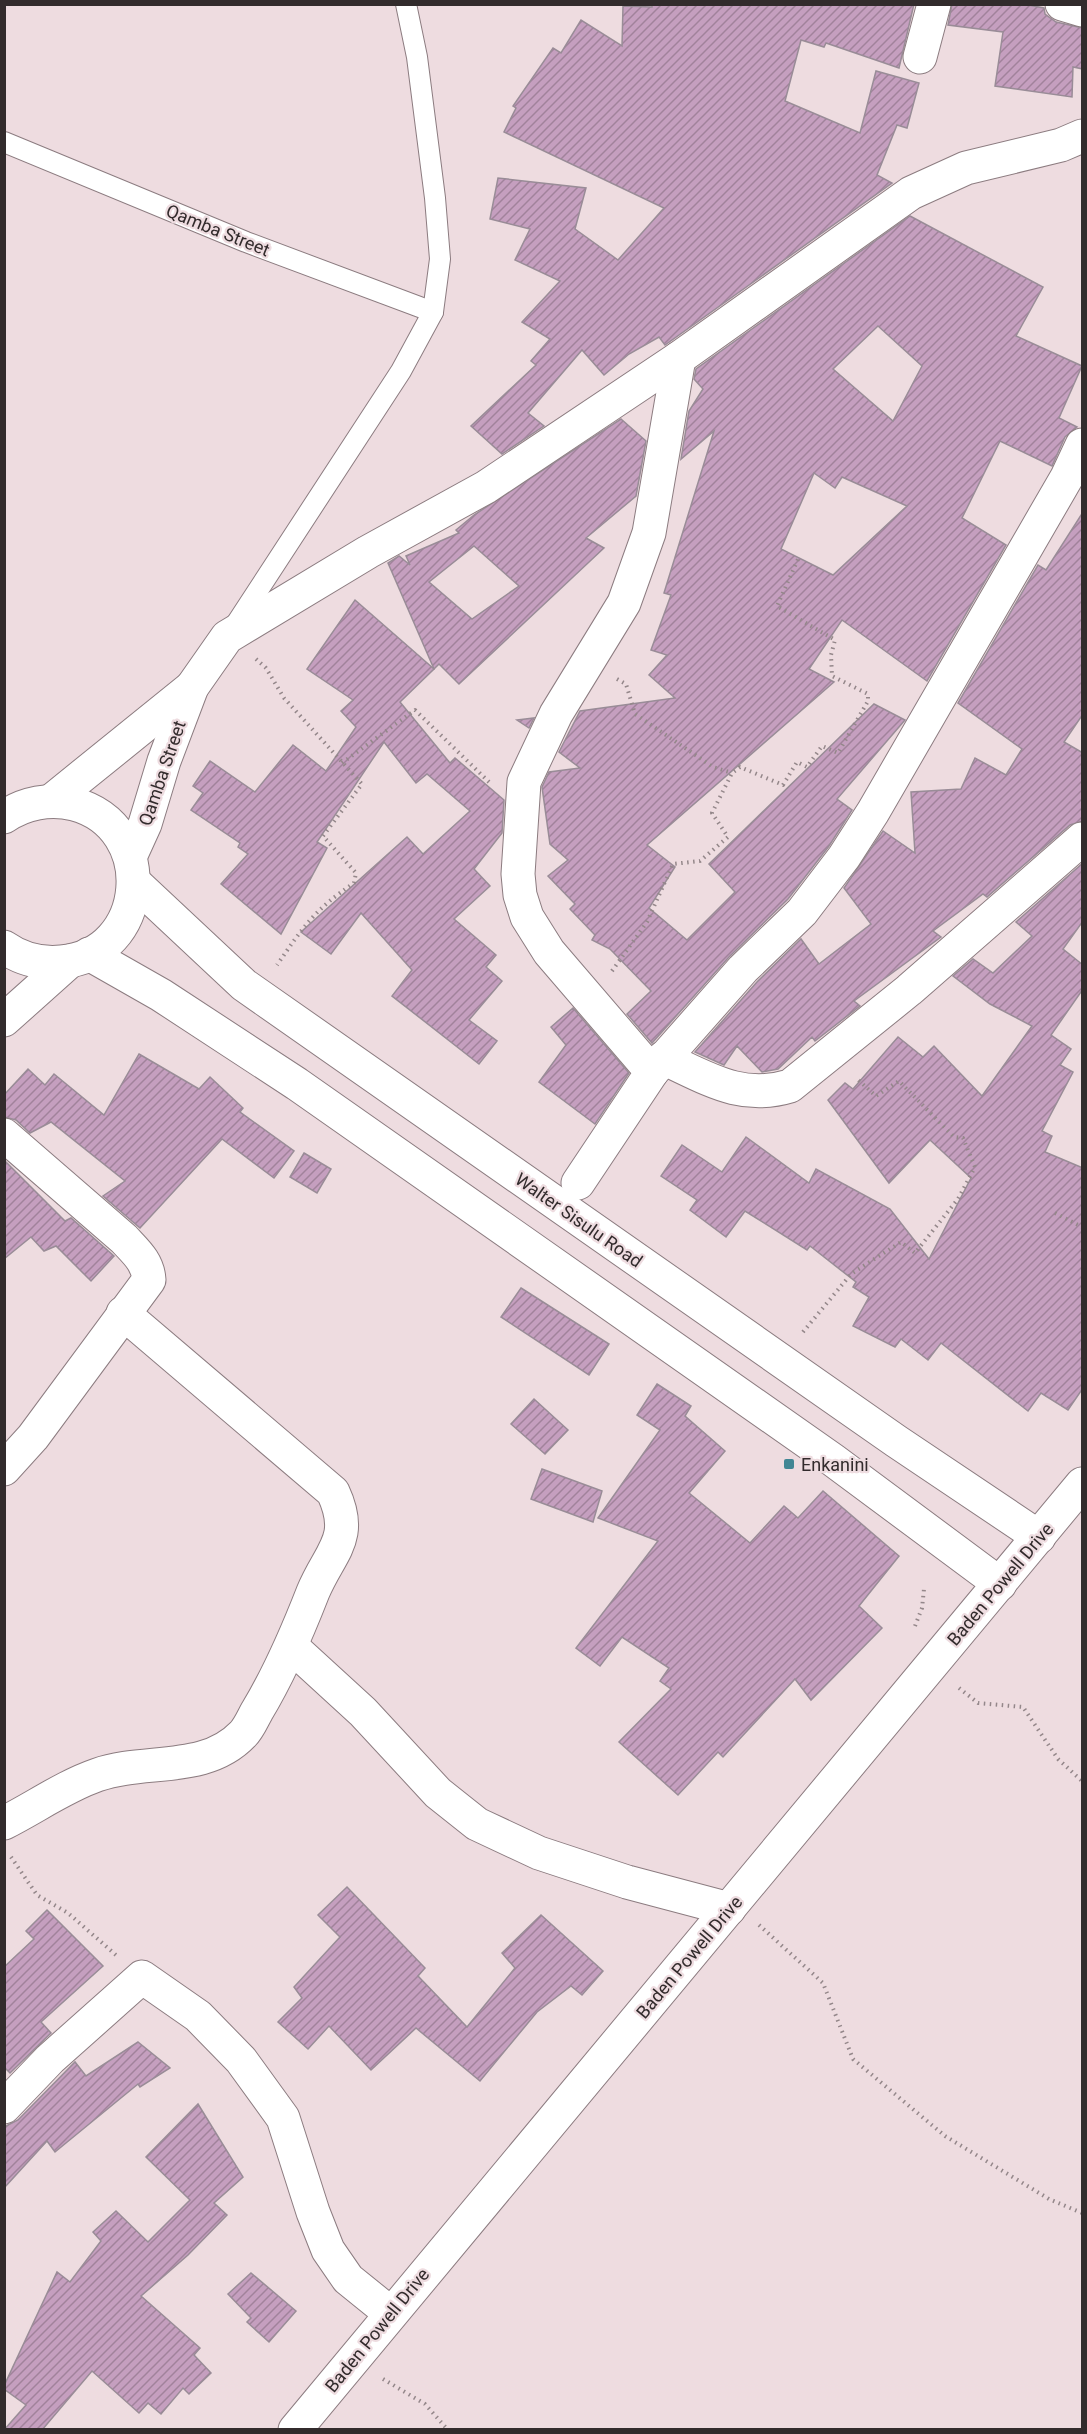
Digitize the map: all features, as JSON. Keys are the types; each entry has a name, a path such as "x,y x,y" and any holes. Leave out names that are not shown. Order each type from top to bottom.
{"street":[{"path":"920,57 934,4"},
{"path":"1062,4 1083,10"},
{"path":"227,637 368,552 486,487 679,358 921,188 966,168 1061,145 1083,136"},
{"path":"679,358 649,533 624,603 556,714 524,782 518,874 520,895 527,917 549,952 657,1065 728,1087 750,1092 769,1092 790,1086 826,1059 1083,839"},
{"path":"578,1183 657,1065 743,969 802,912 844,857 873,812 1067,477 1083,445"},
{"name":"Qamba Street","path":"4,1020 80,958 115,935 125,919 132,901 132,870 164,761 192,687 227,637"},
{"name":"Qamba Street","path":"22,804 192,687"},
{"name":"Walter Sisulu Road","path":"22,804 66,802 94,812 116,831 132,870 244,985 886,1434 1039,1537"},
{"path":"4,947 26,959 48,963 80,958 161,995 297,1084 833,1460 1000,1584"},
{"path":"4,1135 124,1239 142,1258 148,1270 148,1280 33,1437 4,1469"},
{"path":"4,1823 96,1775 136,1766 192,1762 213,1754 243,1734 292,1647 321,1573 338,1546 343,1527 341,1508 333,1492 123,1313"},
{"name":"Baden Powell Drive","path":"295,2430 390,2313 1083,1484"},
{"path":"292,1647 363,1712 438,1793 477,1824 538,1853 627,1882 729,1909"},
{"path":"4,2107 57,2052 142,1977 198,2016 241,2060 282,2118 306,2193 328,2250 348,2278 390,2313"}],"lane":[{"name":"Qamba Street","path":"227,637 401,371 433,312 440,259 435,198 417,57 406,4"},
{"name":"Qamba Street","path":"4,142 246,242 433,312"}],"path":[{"path":"606,979 647,922 673,864 700,861 728,837 711,813 732,773 740,767 783,785 796,762 807,767 822,746 838,753 868,701 868,694 832,676 831,655 835,640 777,606 799,557"},
{"path":"227,637 266,668 284,698 307,720 362,784 323,836 356,873 354,884 324,904 309,918 273,970"},
{"path":"588,664 626,684 635,714 713,767 732,773"},
{"path":"342,763 415,710 487,782 524,782"},
{"path":"798,1337 851,1274 901,1242 915,1253 958,1199 975,1167 963,1138 954,1137 899,1081 876,1096 852,1074 826,1059"},
{"path":"1055,1213 1083,1227"},
{"path":"924,1589 922,1608 909,1637 931,1668 978,1703 1023,1707 1058,1759 1083,1781"},
{"path":"4,1849 37,1895 68,1913 142,1977"},
{"path":"729,1909 762,1927 823,1983 852,2059 945,2136 1049,2199 1083,2213"},
{"path":"352,2361 425,2404 448,2430"}],"building":[{"path":"652,4 914,4 899,68 826,43 824,47 801,40 785,101 860,133 876,71 919,83 907,128 897,125 877,175 892,183 665,345 659,337 629,354 604,375 582,350 528,413 544,426 502,454 471,426 536,365 531,361 550,339 522,322 560,281 515,260 530,229 490,219 498,178 586,188 575,229 618,260 664,208 504,132 516,108 513,106 553,48 561,53 581,20 622,46 623,6 652,7"},
{"path":"952,4 1023,4 1044,8 1045,14 1056,22 1083,28 1083,69 1073,67 1072,97 995,86 1003,32 948,25"},
{"path":"910,216 1043,287 1016,336 1082,366 1059,418 1077,427 1065,437 1052,466 1000,441 962,518 1006,545 927,681 842,620 809,669 834,682 647,845 675,867 649,908 687,940 735,892 709,864 874,704 905,720 837,799 852,810 829,846 788,899 729,957 652,1043 627,1014 651,991 610,949 592,940 595,935 570,909 575,904 548,876 568,860 550,844 542,787 549,772 580,768 559,752 580,711 675,698 649,675 667,655 651,650 671,595 664,593 714,431 681,459 689,411 703,389 694,379 696,369","holes":["878,326 922,366 893,421 833,369","814,473 835,488 842,477 907,506 833,575 781,549"]},
{"path":"621,419 646,441 636,496 586,538 604,548 459,684 439,664 434,669 388,563 399,556 410,565 406,556 459,533 456,530 474,515","holes":["474,546 519,586 472,619 429,582"]},
{"path":"1083,512 1083,714 1064,742 1083,753 1083,821 1070,825 987,897 983,894 933,931 941,937 854,1001 860,1006 815,1041 812,1037 778,1069 762,1072 737,1046 724,1065 695,1052 757,982 801,939 819,964 871,924 844,888 883,831 915,853 911,792 961,789 975,758 1006,775 1022,749 958,703 1038,565 1046,570"},
{"path":"355,600 434,669 400,702 450,763 455,758 504,800 502,833 474,869 490,886 454,919 496,955 486,967 502,981 469,1020 497,1041 479,1064 392,996 412,970 361,913 331,954 301,932 407,837 423,854 470,811 427,774 416,783 384,742 317,842 327,848 281,934 221,884 248,854 238,847 240,843 191,810 203,793 193,786 210,761 255,792 293,745 326,771 356,727 341,711 353,700 307,669"},
{"path":"534,718 529,728 517,720"},
{"path":"1083,863 1083,921 1063,949 1083,965 1083,989 1051,1035 1071,1049 1060,1065 1073,1072 1042,1131 1052,1136 1045,1152 1083,1168 1083,1388 1068,1410 1041,1393 1028,1411 941,1343 928,1360 901,1339 895,1347 853,1326 869,1297 853,1287 856,1282 810,1246 807,1250 745,1211 726,1237 690,1210 697,1200 661,1176 682,1145 722,1172 746,1137 809,1183 816,1169 890,1209 929,1259 971,1178 930,1140 889,1183 828,1100 845,1083 853,1089 898,1037 923,1057 934,1046 982,1096 1032,1026 990,1004 953,976 973,959 993,973 1032,936 1016,922"},
{"path":"573,1008 629,1073 595,1124 539,1082 566,1045 551,1027"},
{"path":"139,1054 199,1089 210,1077 243,1108 240,1112 294,1151 274,1178 222,1139 140,1228 103,1196 125,1181 51,1122 30,1133 16,1120 4,1117 4,1095 28,1069 45,1085 54,1074 104,1115"},
{"path":"304,1153 331,1169 317,1193 290,1177"},
{"path":"4,1160 65,1221 71,1218 114,1256 91,1281 56,1246 44,1251 31,1237 4,1259"},
{"path":"521,1288 609,1344 589,1375 501,1317"},
{"path":"657,1384 691,1406 685,1416 725,1451 689,1493 750,1543 784,1506 798,1518 823,1491 899,1556 859,1606 882,1628 811,1700 795,1679 723,1757 718,1752 678,1795 619,1742 671,1689 660,1681 669,1668 622,1637 600,1666 576,1648 658,1541 598,1518 660,1430 637,1415"},
{"path":"534,1399 568,1430 545,1454 511,1424"},
{"path":"542,1469 602,1491 593,1522 531,1499"},
{"path":"347,1887 425,1968 418,1976 467,2027 515,1968 502,1953 541,1915 603,1971 582,1995 571,1986 537,2012 480,2081 416,2028 371,2070 329,2026 308,2049 278,2022 302,1998 294,1987 340,1937 318,1915"},
{"path":"47,1910 103,1966 41,2022 51,2033 10,2073 4,2067 4,1967 34,1939 26,1931"},
{"path":"138,2042 170,2068 140,2087 138,2084 55,2152 47,2141 4,2188 4,2127 18,2120 75,2062 86,2076"},
{"path":"198,2104 243,2177 214,2203 227,2215 188,2255 141,2296 200,2348 194,2355 211,2373 189,2394 183,2388 161,2414 148,2403 139,2413 92,2371 42,2430 4,2430 26,2405 4,2389 4,2386 57,2272 70,2282 101,2241 93,2232 116,2211 148,2242 190,2200 146,2157"},
{"path":"251,2273 296,2311 269,2342 247,2322 251,2318 228,2294"}],"place":[{"name":"Enkanini","path":"789,1464"}]}
